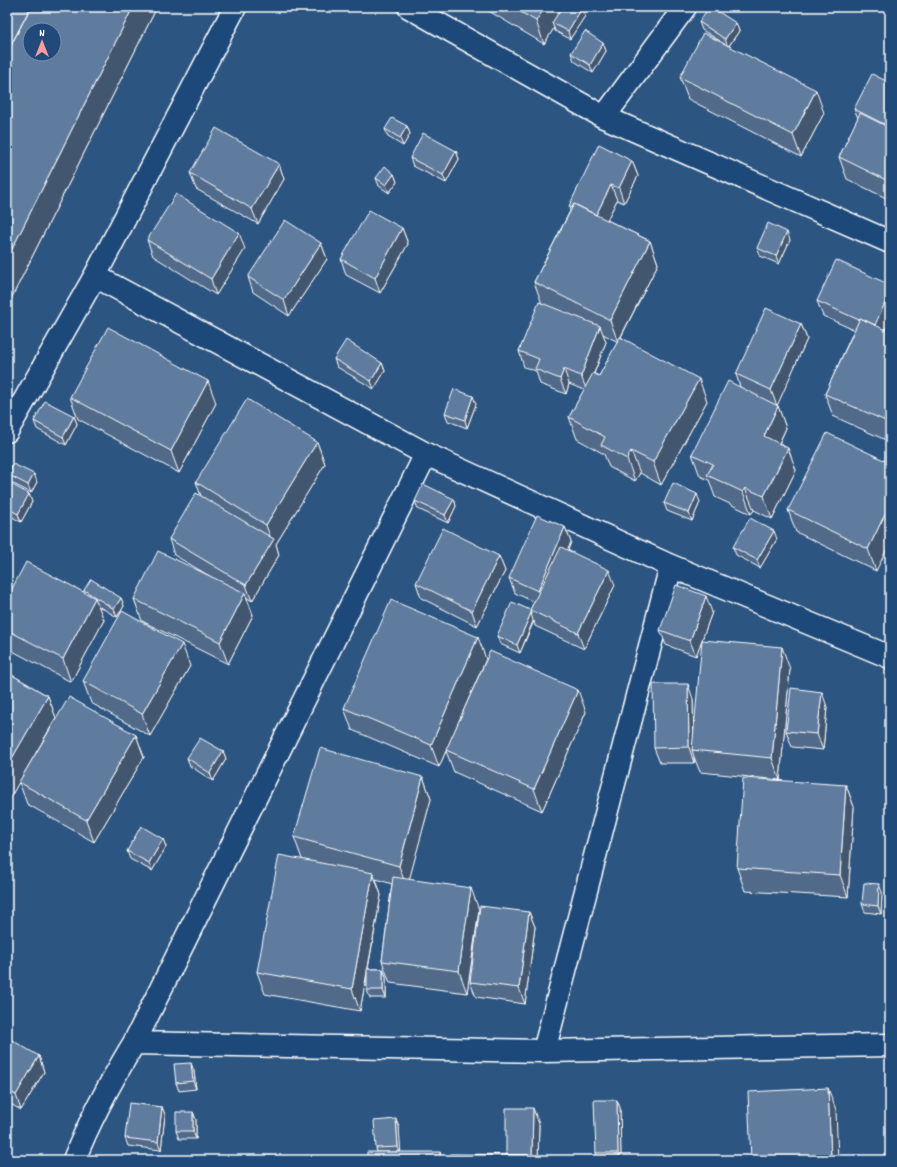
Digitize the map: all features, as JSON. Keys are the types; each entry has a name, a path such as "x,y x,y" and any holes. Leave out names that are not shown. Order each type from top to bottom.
{"street":[{"path":"7,431 95,276 235,7"},
{"path":"409,7 604,117 890,242"},
{"path":"604,117 685,7"},
{"path":"95,276 426,454 671,566 890,657"},
{"path":"74,1160 84,1133 111,1080 134,1043 426,454"},
{"path":"544,1051 671,566"},
{"path":"134,1043 544,1051 890,1045"}],"building":[{"path":"7,7 25,7 29,10 7,53"},
{"path":"31,7 133,7 7,259 7,53 22,24 22,62 62,62 62,22 23,22"},
{"path":"512,7 545,7 536,21"},
{"path":"562,7 582,8 568,31 552,23"},
{"path":"709,7 736,23 725,39 699,22"},
{"path":"585,31 603,43 590,65 571,53"},
{"path":"703,33 816,90 793,135 680,77"},
{"path":"890,50 890,59 887,58"},
{"path":"872,74 890,83 890,127 854,109"},
{"path":"860,113 890,128 890,182 839,157"},
{"path":"392,118 407,126 400,138 385,129"},
{"path":"216,128 279,164 252,209 190,173"},
{"path":"423,133 456,151 443,175 410,158"},
{"path":"599,144 632,161 619,188 611,185 596,215 574,204 572,208 569,206"},
{"path":"385,166 394,174 386,185 376,178"},
{"path":"176,194 239,233 211,279 147,240"},
{"path":"574,204 650,241 610,320 534,282"},
{"path":"369,210 402,228 375,278 341,259"},
{"path":"285,220 321,243 284,300 248,277"},
{"path":"768,223 787,232 776,256 757,248"},
{"path":"836,260 890,285 890,292 875,325 860,318 859,320 817,301"},
{"path":"539,302 600,326 581,376 564,369 560,379 535,369 539,359 519,351"},
{"path":"766,308 801,324 771,390 736,374"},
{"path":"860,318 890,332 890,423 825,394"},
{"path":"108,327 208,381 171,451 70,397"},
{"path":"620,337 699,379 653,462 631,451 627,459 601,445 605,437 569,417 593,373 599,376"},
{"path":"346,340 382,363 371,381 334,359"},
{"path":"728,381 778,406 764,436 788,448 764,496 745,488 743,492 707,475 713,464 692,454"},
{"path":"454,389 473,396 465,420 445,413"},
{"path":"247,399 317,442 266,525 196,482"},
{"path":"45,401 74,416 63,437 34,421"},
{"path":"827,433 890,463 890,504 868,549 788,510"},
{"path":"13,464 34,474 28,485 7,474"},
{"path":"9,483 29,494 18,514 7,508 7,487"},
{"path":"673,483 697,494 689,513 664,503"},
{"path":"423,484 454,499 445,515 415,501"},
{"path":"196,493 274,539 246,585 169,539"},
{"path":"537,515 565,527 538,591 509,578"},
{"path":"750,518 774,531 757,560 733,547"},
{"path":"443,528 499,556 472,611 416,583"},
{"path":"561,547 609,570 578,633 530,610"},
{"path":"158,551 245,593 220,642 134,599"},
{"path":"26,562 95,598 63,659 7,630 7,598"},
{"path":"91,579 121,598 114,609 84,590"},
{"path":"676,585 706,596 690,641 660,630"},
{"path":"391,600 478,637 431,745 344,708"},
{"path":"512,602 530,610 531,613 517,645 497,636"},
{"path":"122,611 182,644 142,714 83,681"},
{"path":"702,640 782,647 772,758 692,750"},
{"path":"490,651 578,690 534,789 446,750"},
{"path":"7,672 48,696 7,767"},
{"path":"653,684 688,684 689,747 654,748"},
{"path":"791,688 822,692 817,734 786,731"},
{"path":"69,697 136,735 86,820 19,782"},
{"path":"200,738 223,751 210,773 187,758"},
{"path":"320,748 423,777 399,866 294,837"},
{"path":"743,778 846,785 840,875 737,868"},
{"path":"141,826 163,839 149,863 127,851"},
{"path":"279,855 373,873 352,989 257,972"},
{"path":"393,877 471,888 459,971 382,961"},
{"path":"864,883 879,884 878,906 862,904"},
{"path":"480,906 529,912 519,988 470,982"},
{"path":"367,969 383,969 383,990 367,990"},
{"path":"10,1039 39,1056 16,1095 7,1090 7,1044"},
{"path":"191,1063 193,1081 176,1083 174,1064"},
{"path":"828,1088 831,1160 751,1160 748,1092"},
{"path":"594,1100 617,1100 618,1153 596,1153"},
{"path":"129,1103 162,1107 158,1142 125,1138"},
{"path":"506,1108 533,1108 532,1155 506,1155"},
{"path":"176,1112 193,1112 193,1131 176,1131"},
{"path":"396,1119 398,1147 376,1148 374,1121"},
{"path":"367,1152 440,1152 440,1160 367,1160"},
{"path":"450,1154 527,1155 527,1160 449,1160"},
{"path":"265,1156 330,1160 265,1160"}]}
